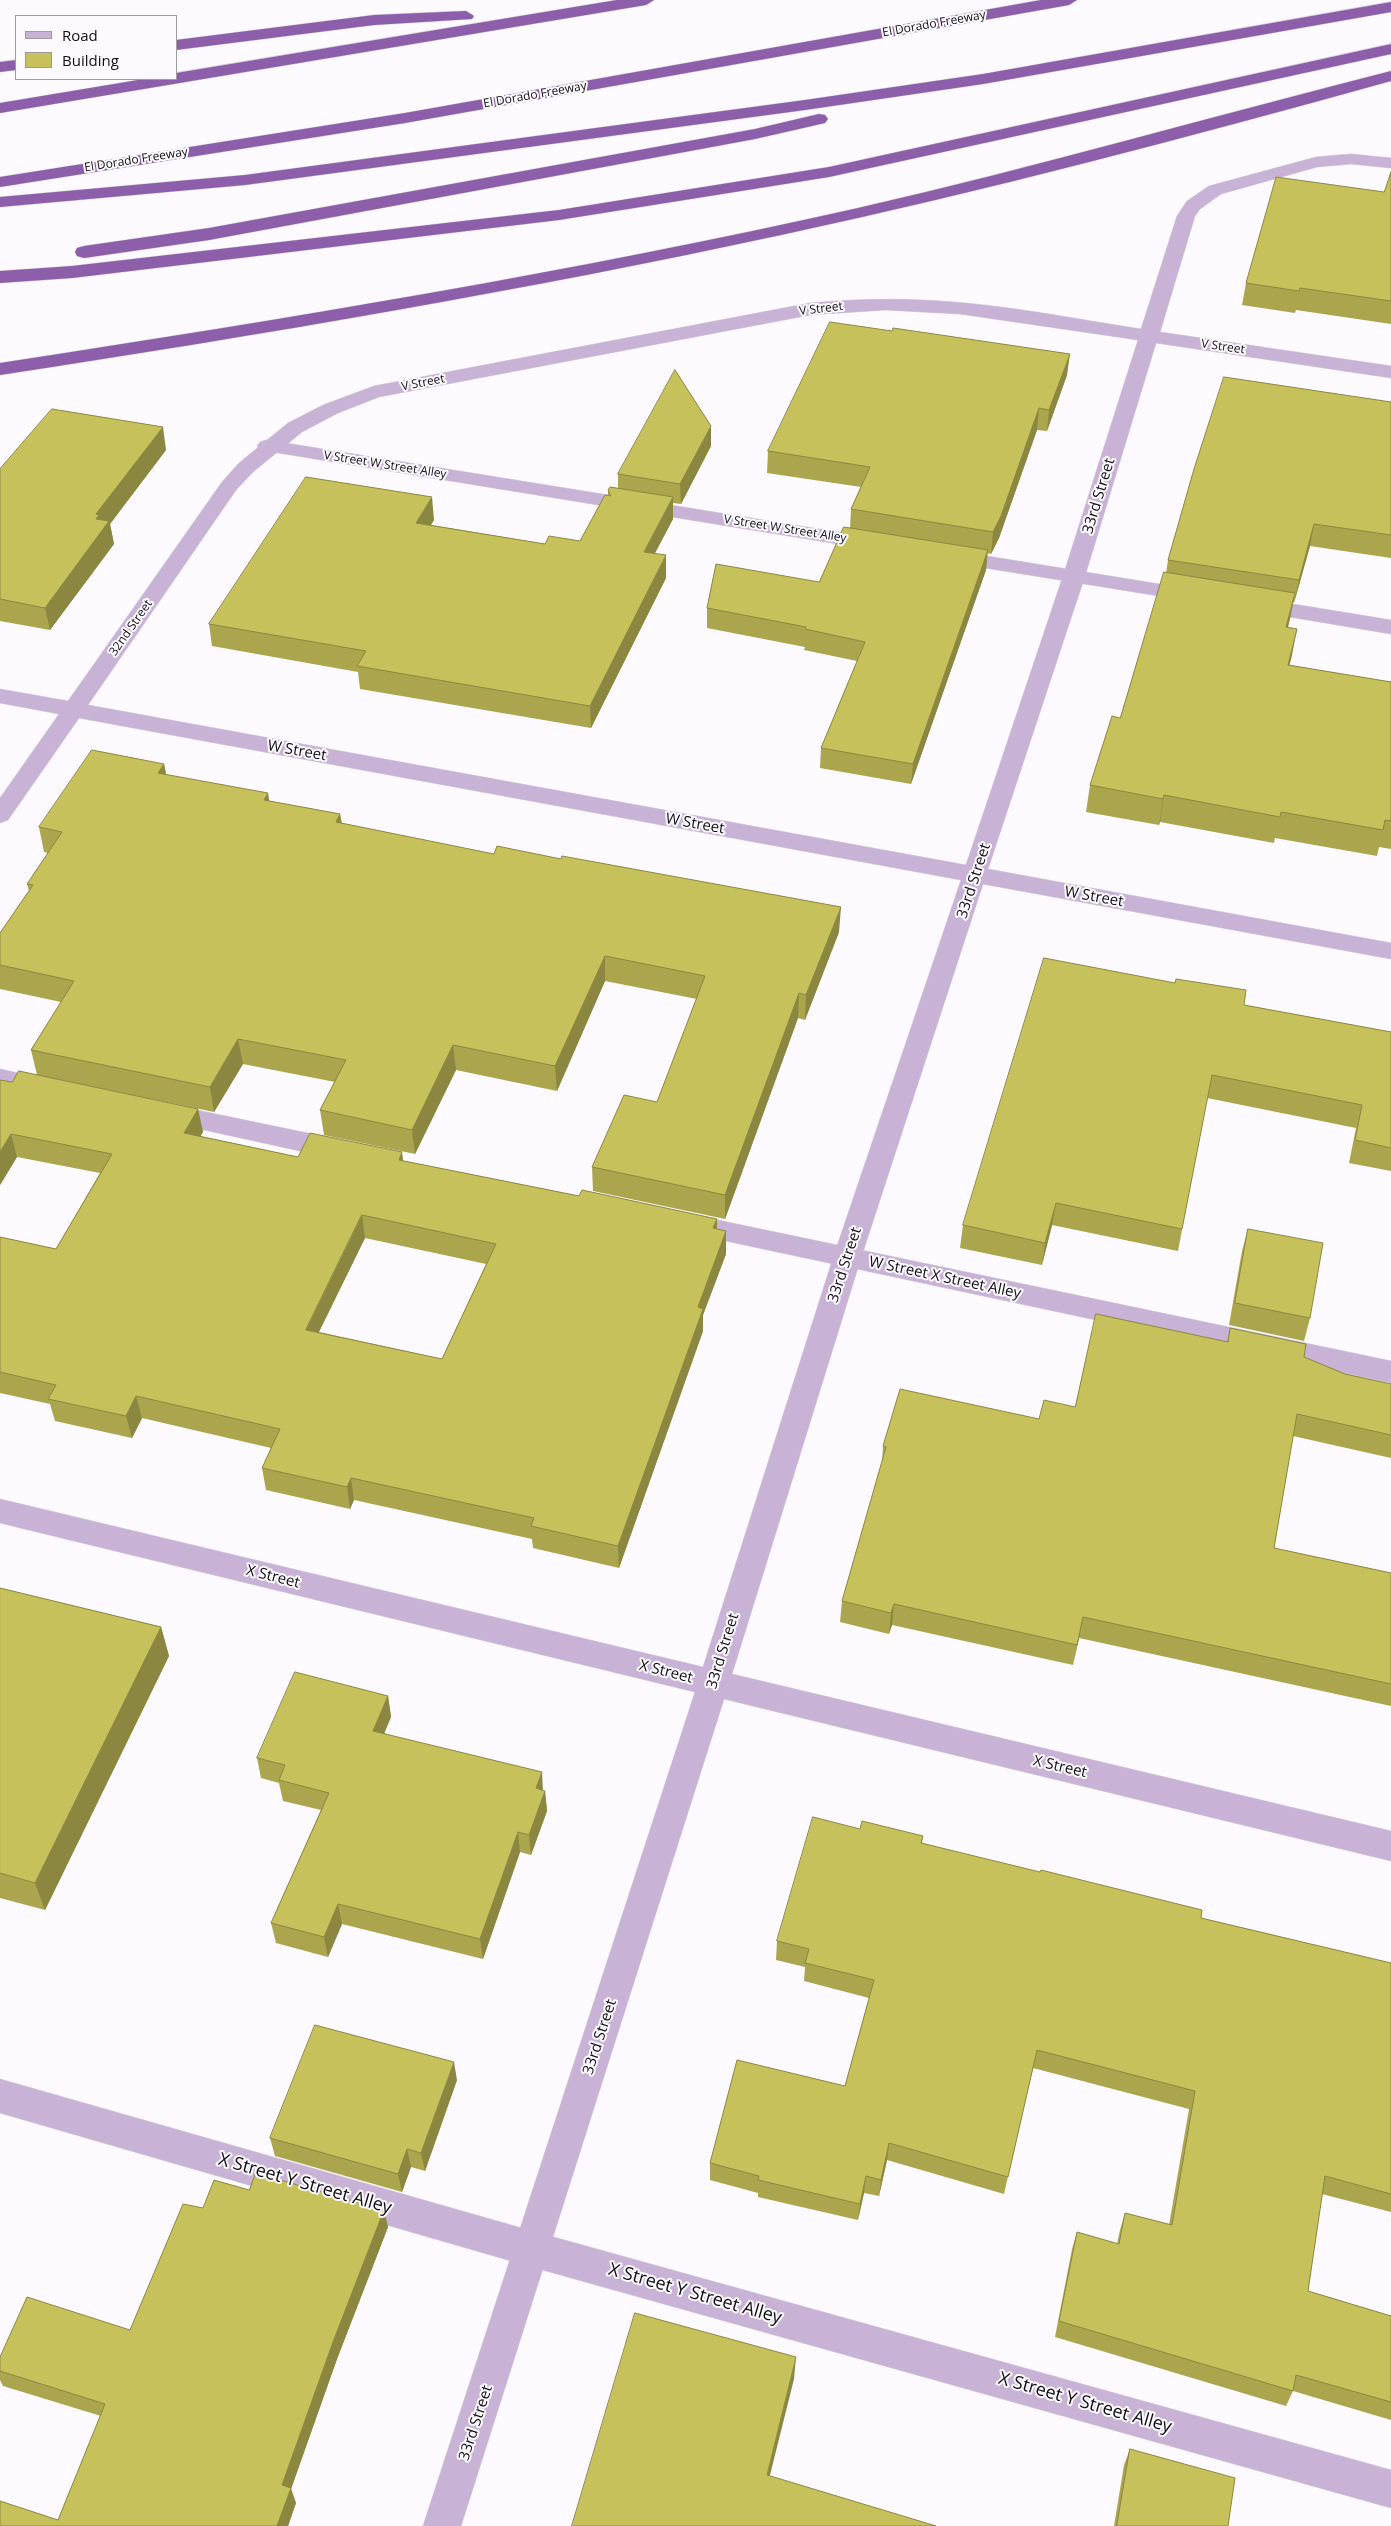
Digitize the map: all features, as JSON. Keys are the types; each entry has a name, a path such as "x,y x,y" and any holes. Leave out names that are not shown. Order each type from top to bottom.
{"highway":[{"path":"178,78 646,0"},
{"name":"El Dorado Freeway","path":"0,182 405,118 1069,0"},
{"path":"0,202 245,180 795,106 983,79 1391,6"},
{"path":"178,45 374,20 588,10"},
{"path":"0,277 72,272 559,215 820,173 1391,48"},
{"path":"0,67 15,65"},
{"path":"0,369 413,302 781,230 1114,152 1390,76"},
{"path":"67,254 210,234 755,134 983,79"},
{"path":"0,108 168,80"},
{"path":"0,263 48,257"}],"street":[{"name":"33rd Street","path":"442,2526 532,2250 848,1258 1074,576 1186,216 1193,205 1202,197 1215,190 1316,162 1351,159 1391,163"},
{"name":"V Street","path":"267,446 297,425 333,407 374,392 810,309 866,304 929,305 1391,372"},
{"name":"V Street W Street Alley","path":"267,446 893,547"},
{"name":"32nd Street","path":"0,815 229,486 267,446"},
{"path":"933,553 1391,627"},
{"name":"W Street","path":"0,696 1391,951"},
{"path":"0,1078 78,1094"},
{"path":"136,1107 368,1156"},
{"name":"W Street X Street Alley","path":"668,1219 1391,1372"},
{"name":"X Street","path":"0,1511 1391,1846"},
{"name":"X Street Y Street Alley","path":"0,2096 532,2250 1391,2489"}],"building":[{"path":"1391,172 1391,301 1300,288 1299,291 1246,283 1276,177 1384,192"},
{"path":"830,322 892,331 893,328 1070,354 1049,410 1039,408 1001,516 993,532 851,509 870,467 768,451"},
{"path":"675,370 711,426 680,484 618,474"},
{"path":"1224,377 1391,402 1391,535 1314,524 1299,580 1168,560 1194,469"},
{"path":"52,409 163,427 96,514 99,515 96,519 109,521 45,608 0,599 0,469"},
{"path":"306,477 432,497 416,523 545,544 549,536 580,541 605,495 611,496 608,490 610,487 673,497 644,552 666,555 590,706 357,666 366,651 209,624"},
{"path":"844,527 988,550 913,764 821,748 865,642 805,629 806,627 707,608 716,564 819,582"},
{"path":"1164,572 1295,593 1286,627 1297,629 1288,665 1391,682 1391,821 1385,820 1383,830 1281,812 1280,817 1164,795 1163,799 1090,785 1112,716 1120,718"},
{"path":"92,750 164,764 158,773 268,793 264,800 340,814 336,822 494,854 497,846 561,859 562,856 841,907 806,995 799,993 725,1195 592,1167 624,1095 657,1102 705,976 605,956 555,1066 453,1045 412,1130 320,1110 346,1060 238,1039 210,1087 31,1050 74,981 0,965 0,933 33,885 27,884 62,832 39,827"},
{"path":"1044,958 1175,983 1176,979 1246,990 1244,1005 1391,1032 1391,1148 1355,1140 1362,1105 1212,1075 1182,1229 1056,1203 1045,1243 963,1225"},
{"path":"19,1071 198,1109 184,1133 298,1157 310,1133 402,1152 399,1160 579,1196 582,1190 717,1219 713,1228 726,1231 698,1307 703,1309 618,1546 531,1526 534,1518 351,1478 347,1487 262,1468 280,1429 136,1396 126,1416 48,1399 56,1385 0,1372 0,1237 56,1249 112,1154 11,1134 0,1152 0,1080 12,1082","holes":["362,1215 496,1244 442,1359 306,1330"]},
{"path":"1248,1229 1323,1243 1310,1318 1235,1303"},
{"path":"1096,1314 1228,1342 1230,1328 1306,1344 1304,1357 1345,1374 1391,1384 1391,1435 1297,1414 1274,1548 1391,1573 1391,1684 1083,1617 1077,1645 894,1604 891,1613 842,1601 886,1447 883,1446 900,1389 1039,1419 1044,1400 1075,1407"},
{"path":"0,1588 161,1627 35,1883 0,1873"},
{"path":"295,1672 388,1696 373,1731 542,1772 536,1788 545,1791 529,1835 518,1832 480,1939 338,1904 324,1937 271,1923 329,1793 279,1780 285,1765 257,1758"},
{"path":"813,1817 860,1829 862,1821 923,1836 921,1843 1040,1872 1041,1870 1202,1910 1201,1918 1391,1963 1391,2194 1325,2176 1308,2291 1391,2316 1391,2402 1296,2375 1293,2391 1059,2321 1077,2232 1119,2244 1125,2213 1172,2225 1195,2091 1037,2050 1008,2177 889,2143 881,2180 866,2176 860,2204 758,2180 759,2176 710,2163 737,2060 845,2086 874,1980 805,1963 809,1949 777,1941"},
{"path":"315,2025 454,2062 421,2153 407,2149 398,2174 270,2138"},
{"path":"256,2173 384,2210 333,2342 282,2485 291,2488 277,2526 0,2526 0,2501 58,2520 105,2404 0,2371 0,2357 27,2297 130,2330 183,2204 203,2208 214,2180 249,2190"},
{"path":"635,2313 796,2357 767,2475 936,2526 572,2526"},
{"path":"1130,2449 1235,2478 1228,2526 1117,2526"}]}
